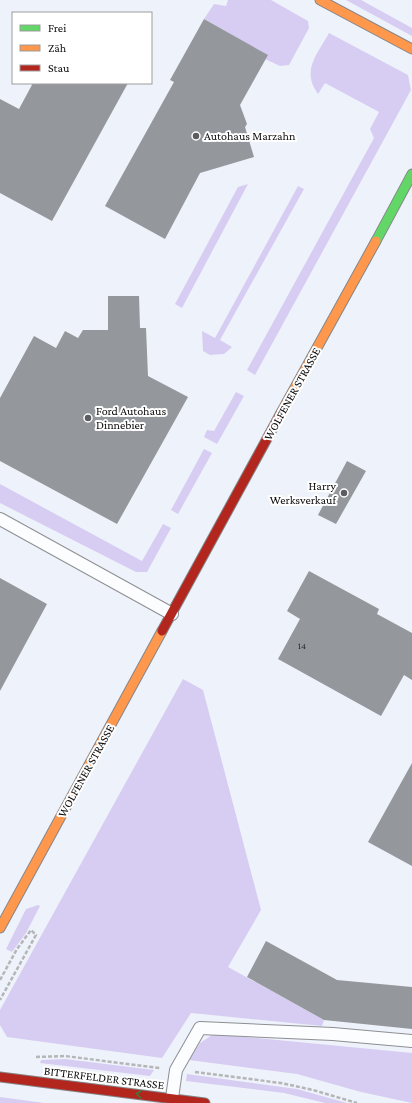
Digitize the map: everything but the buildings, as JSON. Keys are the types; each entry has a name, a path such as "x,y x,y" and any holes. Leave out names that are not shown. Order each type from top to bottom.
{"street":[{"path":"320,0 412,50"},
{"name":"WOLFENER STRASSE","path":"0,928 412,174"},
{"name":"BITTERFELDER STRASSE","path":"0,1077 205,1103"}],"lane":[{"path":"0,519 172,614"},
{"path":"172,1098 178,1064 200,1028 333,1034 412,1041"}],"path":[{"path":"0,980 17,949 31,930 36,935 0,1000"}],"shaded area":[{"path":"228,0 271,0 308,21 309,28 289,65 280,66 265,59 267,55 204,19 214,4 226,6"},
{"path":"346,0 361,0 412,28 412,36"},
{"path":"329,33 408,75 411,90 255,375 247,370 374,138 370,129 379,112 325,83 318,94 313,85 311,70 313,63"},
{"path":"248,184 182,308 175,304 238,187"},
{"path":"298,186 304,189 220,340 232,347 224,354 210,355 203,351 202,331 215,338"},
{"path":"236,392 244,396 217,444 204,437 207,430 214,431"},
{"path":"204,449 212,453 178,514 171,510"},
{"path":"0,484 142,561 163,524 171,528 147,572 136,572 0,503"},
{"path":"183,679 203,690 261,910 228,967 324,1020 322,1026 191,1013 162,1058 7,1037 0,1025 0,1010"},
{"path":"38,905 40,906 26,933 12,952 6,949 26,909"},
{"path":"212,1035 412,1053 412,1103 361,1092 297,1074 189,1060 200,1043"},
{"path":"65,1059 154,1070 150,1076 40,1063 41,1060"},
{"path":"187,1074 297,1089 347,1103 325,1103 284,1093 186,1081"},
{"path":"0,1097 44,1103 0,1103"}],"traffic: fast":[{"path":"376,241 412,174"}],"traffic: slow":[{"path":"320,0 412,49"},
{"path":"281,413 376,241"},
{"path":"0,928 162,631"}],"traffic: jam":[{"path":"162,631 281,413"},
{"path":"0,1077 205,1103"}],"place":[{"name":"Autohaus Marzahn","path":"196,136"},
{"name":"Ford Autohaus Dinnebier","path":"88,418"},
{"name":"Harry Werksverkauf","path":"344,493"}]}
